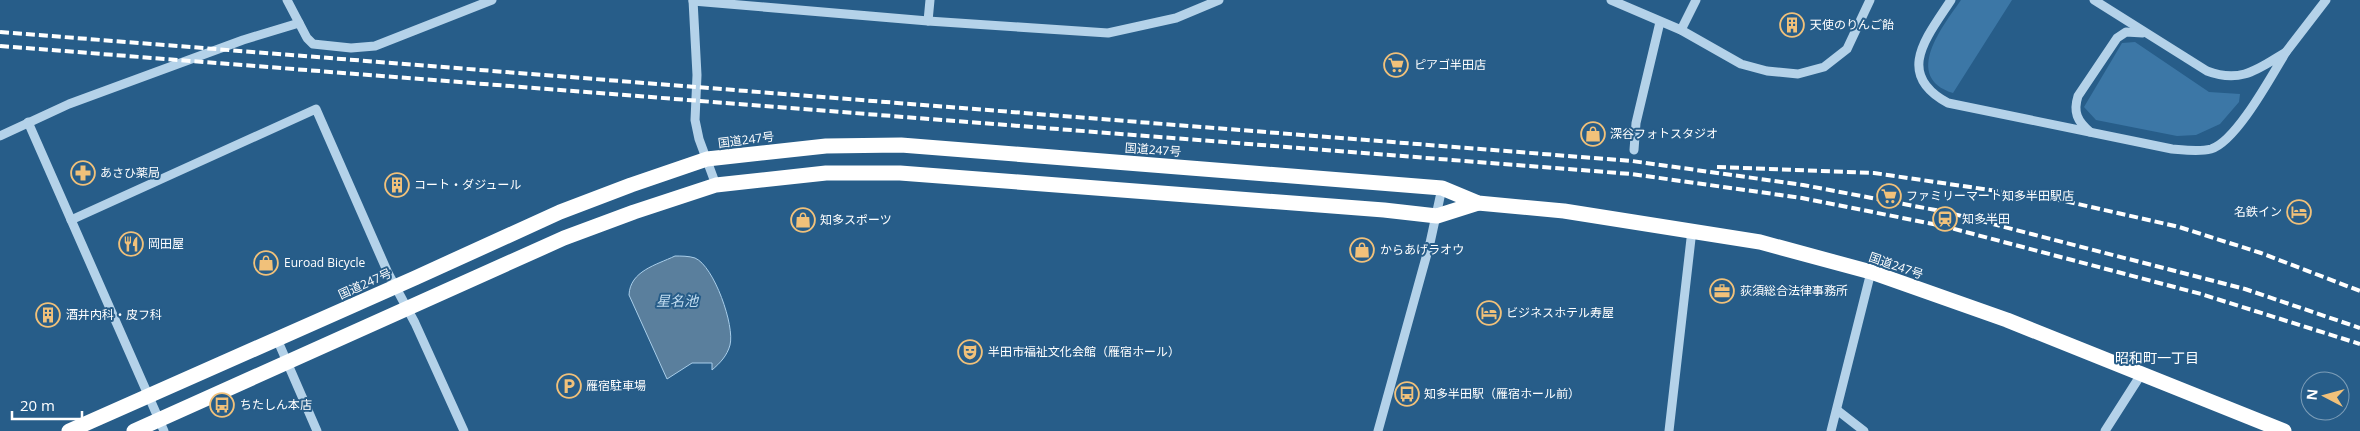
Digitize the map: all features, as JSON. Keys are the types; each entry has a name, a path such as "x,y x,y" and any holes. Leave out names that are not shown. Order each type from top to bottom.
{"highway":[{"name":"国道247号","path":"69,431 560,212 707,160 826,146 901,146 1442,188 1478,203 1564,211 1760,242 1871,272 2006,320 2284,431"},
{"name":"国道247号","path":"134,431 162,425 287,364 564,238 716,185 826,173 900,173 1384,210 1437,216 1478,203"}],"street":[{"path":"287,0 313,44 351,48 375,46 492,0"},
{"path":"716,185 699,139 695,120 697,75 693,0 928,21 1108,33 1176,18 1219,0"},
{"path":"928,21 930,0"},
{"path":"1611,0 1681,30 1741,64 1767,72 1798,74 1824,67 1846,49 1870,0"},
{"path":"1681,30 1696,0"},
{"path":"1951,0 1925,40 1919,60 1921,80 1932,94 1948,103 2172,149 2192,150 2212,149 2227,139 2241,123 2286,52 2326,0"},
{"path":"2094,0 2207,71 2221,76 2238,76 2253,72 2286,52"},
{"path":"1634,150 1636,123 1660,22"},
{"path":"0,136 69,104 243,40 299,23"},
{"path":"2090,132 2081,124 2076,116 2075,106 2078,96 2117,38 2126,32 2138,31 2149,34"},
{"path":"71,220 316,109 464,431"},
{"path":"28,122 162,425"},
{"path":"1378,431 1437,216 1442,188"},
{"path":"1669,431 1692,230"},
{"path":"1831,431 1871,272"},
{"path":"277,339 317,431"},
{"path":"2105,431 2142,374"},
{"path":"1837,410 1864,431"}],"shaded area":[{"path":"1961,0 2012,0 1953,93 1938,85 1930,75 1928,63 1937,37"},
{"path":"2135,42 2209,92 2240,94 2239,102 2220,124 2196,135 2177,136 2096,120 2084,107 2122,43"}],"water":[{"name":"星名池","path":"675,256 695,258 709,272 722,297 731,336 727,353 712,370 712,363 692,363 667,379 629,295 630,287 639,274"}],"railway":[{"path":"0,32 1632,161 1803,185 1946,212 2245,289 2360,328"},
{"path":"0,46 1631,174 1802,198 1943,226 2201,294 2360,344"},
{"path":"1717,167 1874,173 2065,201 2179,227 2261,253 2360,291"}],"place":[{"name":"天使のりんご飴","path":"1792,25"},
{"name":"ピアゴ半田店","path":"1396,65"},
{"name":"深谷フォトスタジオ","path":"1593,134"},
{"name":"あさひ薬局","path":"83,173"},
{"name":"コート・ダジュール","path":"397,185"},
{"name":"ファミリーマート知多半田駅店","path":"1889,196"},
{"name":"名鉄イン","path":"2299,212"},
{"name":"知多半田","path":"1945,219"},
{"name":"知多スポーツ","path":"803,220"},
{"name":"岡田屋","path":"131,244"},
{"name":"からあげラオウ","path":"1362,250"},
{"name":"Euroad Bicycle","path":"266,263"},
{"name":"荻須総合法律事務所","path":"1722,291"},
{"name":"ビジネスホテル寿屋","path":"1489,313"},
{"name":"酒井内科・皮フ科","path":"48,315"},
{"name":"半田市福祉文化会館（雁宿ホール）","path":"970,352"},
{"name":"雁宿駐車場","path":"569,386"},
{"name":"知多半田駅（雁宿ホール前）","path":"1407,394"},
{"name":"ちたしん本店","path":"222,405"}],"district":[{"name":"昭和町一丁目","path":"2157,358"}]}
